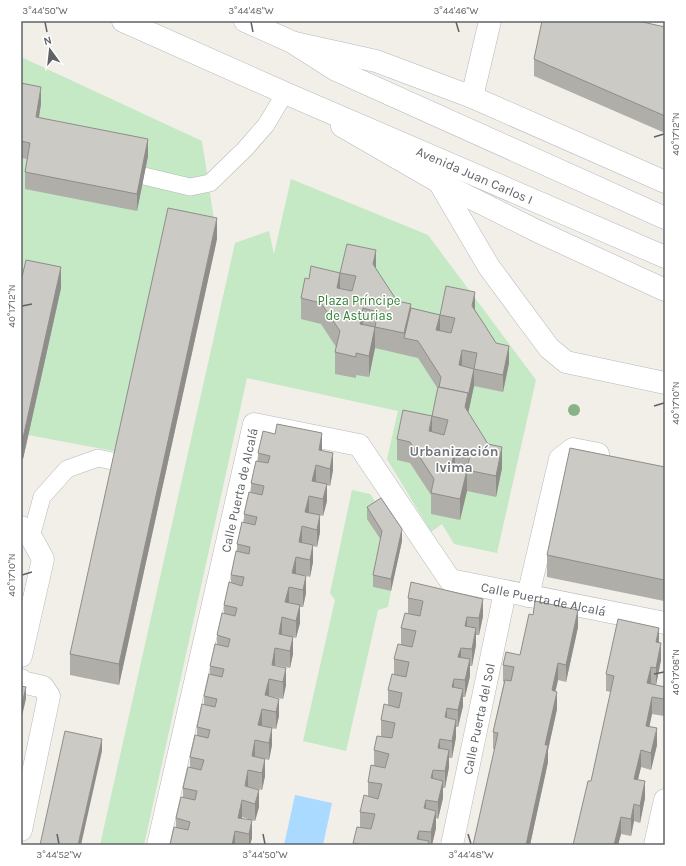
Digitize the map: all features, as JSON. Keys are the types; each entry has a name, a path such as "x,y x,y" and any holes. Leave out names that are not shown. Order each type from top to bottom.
{"street":[{"name":"Avenida Juan Carlos I","path":"123,21 285,93 665,257"},
{"path":"246,21 292,42 336,70 665,218"},
{"path":"472,97 490,21"},
{"path":"292,42 376,61 472,97 665,182"},
{"name":"Avenida Juan Carlos I","path":"285,93 439,182 537,231 665,290"},
{"name":"Avenida Juan Carlos I","path":"439,182 489,267 549,348 566,362 665,383"},
{"name":"Calle Puerta de Alcalá","path":"158,845 254,424 359,445 450,580 665,623"},
{"path":"528,596 560,459 573,449 619,459"},
{"path":"21,656 43,559 26,532"},
{"name":"Calle Puerta del Sol","path":"452,845 505,592"},
{"path":"21,680 22,682 43,687 49,696 21,830"},
{"path":"655,845 665,800"}],"lane":[{"path":"144,176 190,187 210,184 245,149 266,125 285,93"},
{"path":"26,532 42,497 67,469 98,458 117,462"}],"green space":[{"path":"21,57 202,141 217,239 168,229 119,452 28,435 21,302"},
{"name":"Plaza Príncipe de Asturias","path":"291,179 428,235 536,380 497,553 454,544 442,524 431,532 387,459 398,411 247,378 144,845 100,845 235,243 269,231 274,254"},
{"path":"352,490 370,494 381,510 382,543 373,587 391,591 388,607 378,610 346,751 303,741 335,600 330,593"}],"water":[{"path":"295,795 332,803 323,845 284,845"}],"building":[{"path":"542,21 638,21 665,27 665,116 534,59"},
{"path":"21,83 41,87 36,117 148,139 137,194 25,172 30,143 21,141"},
{"path":"168,208 217,218 119,664 70,654"},
{"path":"347,244 376,250 373,264 397,301 411,304 404,333 375,327 369,356 356,353 356,357 335,352 340,331 321,303 301,298 305,278 309,279 311,266 340,273","holes":["340,273 356,276 352,291 337,288","363,308 378,312 375,327 360,324"]},
{"path":"26,260 61,267 23,438 21,437 21,281"},
{"path":"446,286 475,292 472,306 496,343 509,346 503,375 474,369 468,397 468,393 439,387 441,377 418,341 404,338 411,308 440,315","holes":["440,315 455,318 451,333 436,330","462,350 477,353 474,369 459,365"]},
{"path":"438,387 468,393 465,407 488,444 502,447 496,476 467,470 460,499 431,493 434,479 410,442 397,439 403,410 432,416","holes":["432,416 448,420 444,435 429,431","455,451 470,455 467,470 451,466"]},
{"path":"277,424 322,433 319,450 333,453 330,469 316,465 312,481 327,484 323,499 309,496 305,512 320,515 317,530 302,526 299,542 313,545 310,560 296,557 292,573 306,576 303,590 289,587 285,602 300,605 296,621 282,617 279,634 293,637 290,651 275,648 272,665 286,668 283,682 269,679 265,695 279,699 276,712 262,709 258,725 272,728 269,743 255,740 252,756 265,759 262,773 248,770 245,786 259,790 255,804 242,800 238,818 252,820 249,834 235,831 232,845 170,845 174,827 188,830 190,822 176,818 181,797 195,800 197,791 183,788 188,767 201,770 204,760 190,757 195,735 208,738 210,730 197,727 202,704 215,707 217,699 204,696 209,674 222,677 224,669 210,666 215,644 228,647 230,639 217,635 222,613 235,616 237,608 224,605 229,582 242,586 244,577 231,575 236,551 249,554 250,547 237,544 242,522 255,525 257,517 244,514 249,492 262,495 264,486 251,483 256,461 268,463 270,456 258,453 263,431 275,434"},
{"path":"570,448 665,467 664,580 547,555"},
{"path":"381,498 402,529 391,579 373,575 382,531 367,507"},
{"path":"411,582 483,599 479,618 467,617 465,626 476,628 472,649 461,648 458,657 470,659 465,680 454,679 452,687 463,689 458,710 447,708 445,717 456,720 452,741 440,739 438,748 449,750 445,771 433,770 431,778 443,781 438,802 426,800 424,808 436,811 431,832 419,831 417,839 429,841 428,845 365,845 353,843 357,827 371,829 375,814 360,812 364,795 378,799 382,784 368,782 371,765 385,768 389,754 374,750 377,736 392,738 395,723 381,720 384,704 399,708 402,693 388,690 392,674 406,677 409,662 394,659 398,644 412,647 416,631 401,628 405,613 420,616 423,601 408,598"},
{"path":"535,601 578,610 566,665 558,663 552,690 557,692 545,745 548,745 526,845 473,845 498,733 493,732 505,680 511,681 514,667 503,665 506,652 520,655 529,614 533,615"},
{"path":"618,619 659,628 656,642 661,643 656,668 651,667 647,683 665,687 664,699 652,697 646,726 657,728 651,753 641,750 634,779 645,781 640,806 634,804 631,819 621,817 614,845 573,845 588,781 591,781 614,676 606,674"},
{"path":"21,686 26,687 21,708"},
{"path":"65,731 102,739 78,845 40,845"}],"district":[{"name":"Urbanización Ivima","path":"454,460"}]}
